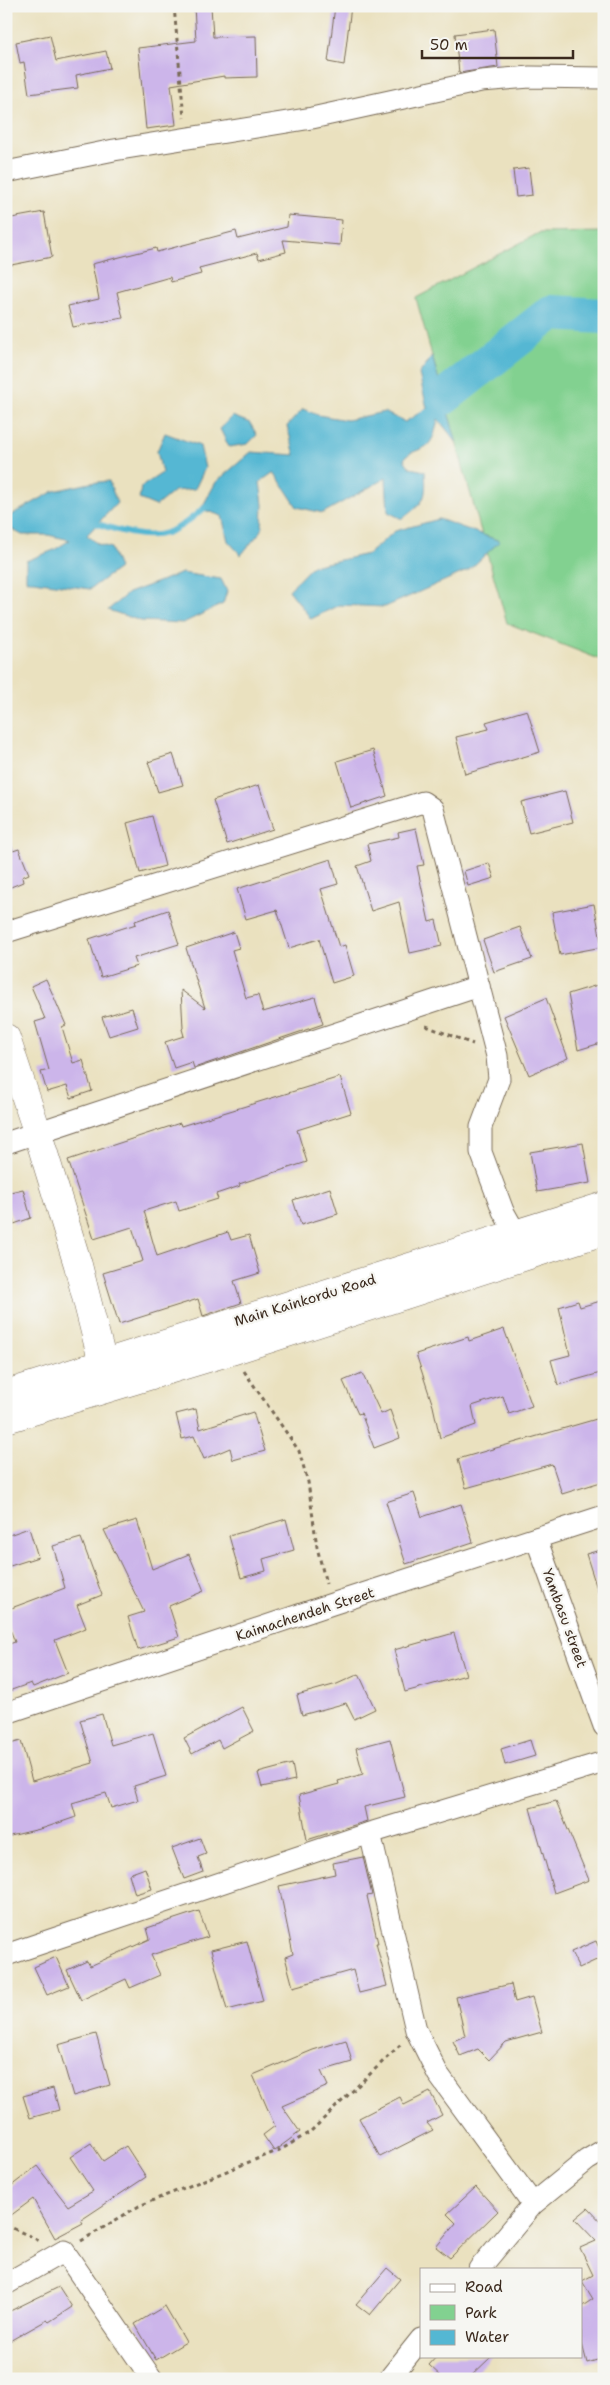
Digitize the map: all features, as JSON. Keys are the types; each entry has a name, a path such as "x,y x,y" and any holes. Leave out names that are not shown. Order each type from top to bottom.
{"main road":[{"path":"6,1038 78,1265 106,1376"},
{"name":"Main Kainkordu Road","path":"385,1288 516,1234 604,1206"},
{"path":"6,1419 106,1376 234,1350 298,1316 385,1288 604,1231"},
{"name":"Main Kainkordu Road","path":"6,1394 106,1376 298,1316"}],"street":[{"path":"6,172 114,150 312,118 481,81 530,77 604,78"},
{"path":"6,932 423,802 433,809 497,1056 499,1079 481,1127 481,1152 503,1211 516,1234"},
{"path":"6,1143 38,1134 479,986"},
{"name":"Kaimachendeh Street","path":"6,1714 332,1604 604,1516"},
{"name":"Yambasu street","path":"536,1538 604,1726"},
{"path":"6,1955 370,1833 604,1762"},
{"path":"370,1833 416,2030 438,2074 533,2204"},
{"path":"480,2268 533,2204 587,2160 604,2150"},
{"path":"6,2284 64,2251 152,2379"},
{"path":"389,2379 420,2340"}],"path":[{"path":"174,6 186,139"},
{"path":"394,1015 463,1039 497,1056"},
{"path":"234,1350 248,1379 299,1451 308,1482 317,1546 332,1604"},
{"path":"6,2225 64,2251 139,2206 282,2149 310,2132 416,2030"}],"green space":[{"path":"604,232 604,661 507,623 487,553 499,541 482,535 416,298 539,233"}],"water":[{"path":"432,356 457,443 438,419 431,442 422,449 406,456 404,459 410,468 425,471 425,494 420,504 402,519 388,512 386,478 323,513 297,507 274,472 260,482 263,504 262,530 241,555 228,541 222,516 201,509 216,482 251,452 295,455 287,426 303,409 318,415 347,420 384,412 405,422 427,408 419,374"},
{"path":"232,416 250,423 257,435 248,444 229,447 220,429"},
{"path":"165,433 200,446 205,468 195,489 174,491 156,506 139,499 141,487 162,473 157,451"},
{"path":"109,481 117,503 87,535 98,544 111,548 119,568 90,589 26,580 26,561 54,550 70,540 48,535 22,535 6,526 6,518 54,491"},
{"path":"439,519 500,541 469,570 385,607 339,605 311,619 289,590 312,566 368,554 395,531"},
{"path":"182,573 221,579 227,591 223,604 183,623 141,621 108,610 128,593"}],"building":[{"path":"194,6 211,6 213,37 256,36 257,77 224,78 224,76 171,85 176,125 146,129 138,48 196,41"},
{"path":"335,6 351,6 344,65 328,62"},
{"path":"494,29 498,67 459,73 455,34"},
{"path":"50,35 56,61 106,51 110,68 76,75 78,88 29,94 24,62 20,63 16,42"},
{"path":"529,168 532,195 516,197 513,170"},
{"path":"44,212 52,257 6,266 6,219"},
{"path":"288,215 342,220 340,245 283,240 286,252 259,259 257,253 199,268 201,274 171,282 170,277 117,292 123,318 73,327 68,306 99,299 92,264 156,248 157,252 236,231 238,239 287,227"},
{"path":"527,710 540,752 465,774 456,737 489,729 486,722"},
{"path":"373,750 387,796 351,808 337,761"},
{"path":"173,754 183,785 158,792 148,762"},
{"path":"259,785 273,829 227,844 213,800"},
{"path":"565,791 573,822 529,833 521,802"},
{"path":"152,816 165,866 140,873 127,823"},
{"path":"416,828 424,865 417,866 429,922 436,920 442,946 410,953 399,902 371,911 357,866 371,861 367,844 399,837 398,832"},
{"path":"9,840 13,851 19,849 29,874 22,877 23,882 6,889 6,841"},
{"path":"331,859 338,884 321,889 339,947 345,945 354,976 332,983 319,939 289,948 277,910 246,919 237,889"},
{"path":"489,863 494,878 468,886 464,871"},
{"path":"594,904 602,947 560,955 552,912"},
{"path":"168,910 179,944 134,958 137,966 101,977 89,939 136,924 135,921"},
{"path":"520,927 532,959 494,972 483,940"},
{"path":"234,932 239,948 232,950 246,998 258,995 263,1012 315,997 323,1024 194,1068 192,1062 174,1068 165,1042 184,1036 182,1029 181,990 205,1008 186,948"},
{"path":"46,979 66,1025 62,1027 73,1063 83,1060 92,1091 71,1098 67,1086 47,1092 41,1072 49,1070 35,1022 45,1019 31,986"},
{"path":"604,983 604,1042 578,1050 568,994"},
{"path":"546,998 568,1058 529,1075 504,1016"},
{"path":"132,1008 138,1027 109,1036 102,1017"},
{"path":"340,1077 351,1113 297,1130 307,1162 239,1184 240,1186 216,1194 218,1199 179,1211 176,1201 144,1211 157,1256 228,1232 231,1240 249,1235 260,1273 234,1281 241,1303 203,1316 198,1299 119,1324 103,1273 143,1261 132,1227 94,1239 68,1160 180,1123 181,1126"},
{"path":"583,1143 590,1183 537,1192 530,1152"},
{"path":"330,1188 338,1214 301,1225 293,1200"},
{"path":"23,1189 31,1218 14,1224 6,1201 6,1193"},
{"path":"604,1300 604,1372 558,1385 551,1360 570,1355 559,1307 578,1301 580,1307"},
{"path":"504,1329 532,1406 509,1414 503,1396 472,1406 476,1425 440,1438 433,1406 416,1354 468,1337 469,1341"},
{"path":"362,1373 381,1414 390,1410 400,1438 374,1448 361,1413 358,1414 343,1381"},
{"path":"196,1409 200,1429 253,1412 265,1451 233,1460 230,1448 204,1459 194,1436 182,1439 176,1414"},
{"path":"600,1418 604,1430 604,1481 562,1494 552,1464 466,1488 458,1459"},
{"path":"414,1493 422,1517 461,1504 473,1542 406,1564 386,1502"},
{"path":"286,1519 294,1550 263,1559 266,1571 241,1578 229,1536"},
{"path":"137,1520 152,1569 189,1554 204,1591 169,1606 179,1637 138,1650 128,1617 144,1612 104,1530"},
{"path":"29,1528 38,1557 10,1566 6,1555 6,1536"},
{"path":"81,1538 102,1595 77,1605 86,1628 55,1640 68,1673 33,1687 31,1683 6,1692 6,1645 15,1642 6,1619 6,1610 65,1588 53,1546"},
{"path":"604,1549 604,1597 600,1598 586,1554"},
{"path":"454,1633 466,1675 405,1692 394,1650"},
{"path":"359,1674 375,1709 354,1719 346,1703 302,1715 297,1695 337,1684"},
{"path":"242,1707 254,1731 222,1748 218,1740 192,1754 184,1738"},
{"path":"102,1714 111,1745 153,1733 166,1776 134,1786 138,1800 111,1808 106,1793 72,1803 76,1817 44,1828 6,1837 6,1745 21,1741 32,1781 93,1763 80,1720"},
{"path":"390,1739 405,1797 364,1807 367,1821 307,1840 299,1795 339,1784 338,1781 363,1774 356,1748"},
{"path":"530,1740 535,1756 505,1765 501,1749"},
{"path":"292,1764 295,1780 262,1787 258,1773"},
{"path":"556,1801 589,1880 554,1893 530,1808"},
{"path":"200,1838 206,1854 198,1857 203,1872 184,1879 172,1848"},
{"path":"363,1857 372,1895 367,1896 387,1986 359,1993 353,1970 293,1987 285,1957 293,1954 279,1886 335,1874 333,1863"},
{"path":"145,1868 152,1889 135,1894 129,1874"},
{"path":"199,1911 208,1937 151,1955 160,1975 130,1988 126,1979 81,2000 67,1970 87,1961 90,1966 150,1939 147,1928"},
{"path":"247,1941 263,2001 227,2010 211,1950"},
{"path":"596,1941 603,1957 579,1968 571,1952"},
{"path":"56,1957 69,1986 47,1995 34,1967"},
{"path":"511,1984 515,2002 532,1997 542,2032 506,2042 489,2060 478,2049 460,2056 453,2041 465,2036 456,1997"},
{"path":"96,2034 110,2085 73,2096 58,2045"},
{"path":"346,2040 352,2062 321,2071 328,2086 282,2106 300,2132 274,2151 263,2135 275,2126 253,2075 313,2050"},
{"path":"53,2088 59,2110 30,2118 23,2096"},
{"path":"430,2092 442,2115 427,2123 433,2130 380,2157 359,2118 400,2097 404,2105"},
{"path":"91,2143 103,2161 126,2146 146,2177 81,2220 83,2223 55,2238 33,2199 6,2219 6,2190 37,2166 68,2206 93,2191 70,2157"},
{"path":"476,2187 498,2211 450,2258 436,2247 456,2223 447,2214"},
{"path":"588,2208 604,2225 604,2358 587,2363 582,2344 582,2306 593,2299 582,2281 593,2275 580,2248 596,2241 575,2219"},
{"path":"387,2268 400,2279 370,2315 356,2304"},
{"path":"59,2287 72,2307 49,2322 47,2320 6,2343 6,2313"},
{"path":"165,2306 186,2342 156,2360 135,2324"},
{"path":"435,2358 490,2358 468,2379 444,2379 429,2365"}],"waterway":[{"path":"444,397 551,313 604,316"},
{"path":"98,524 141,535 158,535 178,528 209,505"}]}
